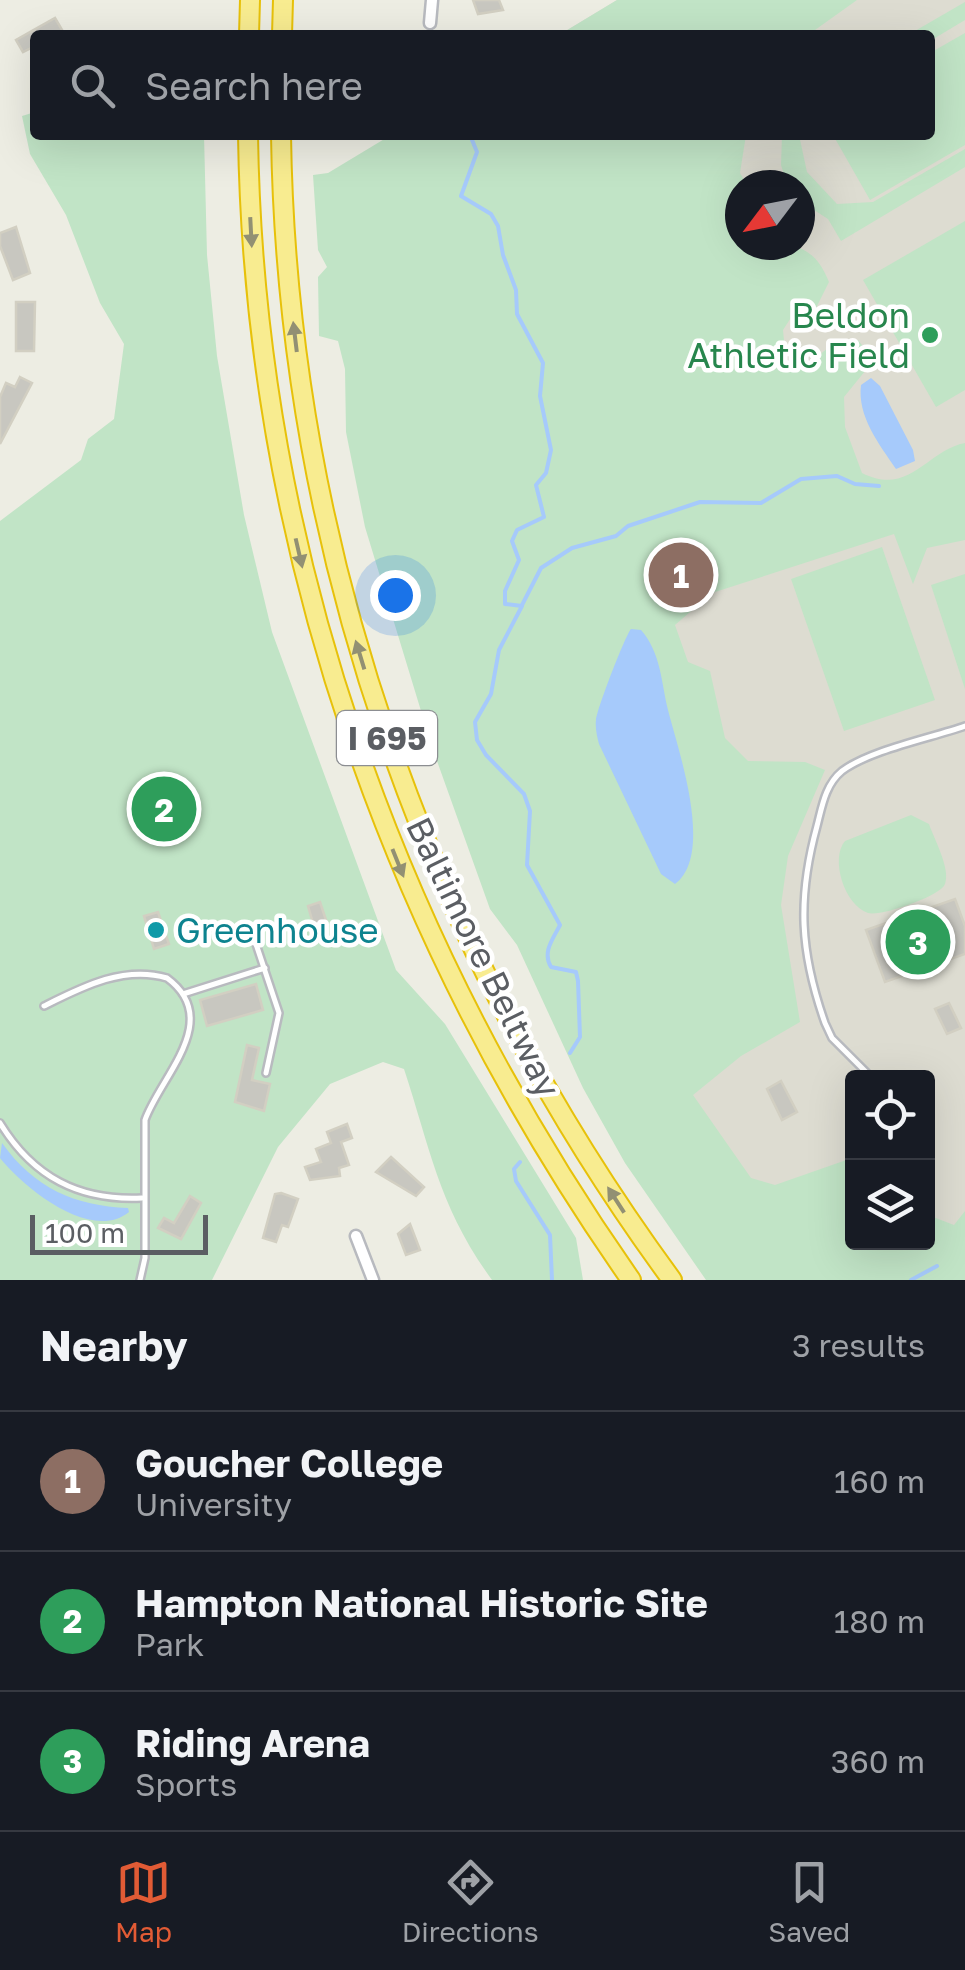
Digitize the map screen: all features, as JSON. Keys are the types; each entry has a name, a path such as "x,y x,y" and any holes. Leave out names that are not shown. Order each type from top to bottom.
{"highway":[{"path":"249,30 250,0"},
{"path":"282,30 283,0"},
{"name":"Baltimore Beltway","path":"248,140 257,305 278,454 317,626 347,725 383,826 445,970 539,1141 631,1280"},
{"name":"Baltimore Beltway","path":"281,140 291,301 314,465 348,616 378,713 442,881 520,1042 588,1156 672,1280"}],"street":[{"path":"430,23 432,0"},
{"path":"356,1236 373,1280"}],"lane":[{"path":"864,1070 832,1038 825,1023 801,915 805,869 825,796 832,782 851,766 965,726"},
{"path":"244,940 254,938 279,1013 266,1073"},
{"path":"183,994 265,968"},
{"path":"44,1006 98,981 138,974 167,978 183,994 190,1020 183,1051 145,1120 145,1258 140,1280"},
{"path":"0,1123 25,1158 71,1190 103,1198 142,1198"}],"shaded area":[{"path":"617,0 965,0 965,1280 732,1280 392,140 935,140 935,30 567,30"}],"green space":[{"path":"617,0 857,0 815,30 567,30"},
{"path":"965,2 965,20 935,38 935,30 917,30"},
{"path":"965,33 965,145 870,200 836,140 935,140 935,50"},
{"path":"30,114 30,140 204,140 207,255 217,356 244,515 272,632 396,970 445,1024 576,1238 583,1280 492,1280 448,1203 404,1069 383,1062 330,1084 278,1147 212,1280 0,1280 0,521 81,460 88,439 114,419 124,344 100,303 66,215 30,154 22,116"},
{"path":"383,140 745,140 740,170 725,170 725,260 815,259 822,267 829,282 816,308 794,313 783,330 786,361 809,366 830,346 858,340 874,360 844,397 845,427 862,473 879,479 906,476 965,443 965,540 927,548 913,584 894,534 712,593 675,625 688,662 710,671 725,738 748,761 805,762 825,770 788,856 781,905 800,1022 741,1056 693,1095 751,1178 775,1185 845,1160 845,1250 935,1250 935,1218 954,1225 965,1211 965,1280 706,1280 625,1163 583,1088 517,945 490,909 432,747 365,527 346,432 345,369 338,341 319,336 318,277 327,267 318,250 313,175 328,173"},
{"path":"782,140 800,140 807,170 783,170"},
{"path":"965,149 965,167 841,241 828,219 815,211 815,181 837,204 873,202"},
{"name":"Beldon Athletic Field","path":"965,221 965,390 936,407 863,280"},
{"path":"882,547 935,700 844,731 791,579"},
{"path":"965,574 965,689 931,585"},
{"path":"911,815 929,824 944,862 945,884 909,904 868,913 846,891 839,869 841,849 845,841"}],"water":[{"path":"871,378 880,386 913,450 915,461 896,469 862,408 861,385"},
{"path":"631,629 641,630 656,658 690,801 692,850 687,870 675,884 661,874 597,735 601,702"},
{"path":"2,1143 28,1172 57,1192 90,1203 128,1208 129,1212 113,1220 96,1221 59,1208 0,1158"}],"building":[{"path":"473,0 499,0 503,10 478,14"},
{"path":"55,18 62,30 34,30"},
{"path":"30,32 30,48 23,52 16,40"},
{"path":"16,227 30,273 13,280 0,246 0,233"},
{"path":"16,302 35,302 34,351 16,351"},
{"path":"20,377 32,383 0,444 0,397 6,383 15,387"},
{"path":"955,899 965,926 965,954 885,982 866,930"},
{"path":"320,902 328,926 315,930 308,906"},
{"name":"Greenhouse","path":"158,912 169,944 154,949 144,916"},
{"path":"256,984 263,1010 207,1026 200,1000"},
{"path":"949,1003 961,1028 947,1034 935,1009"},
{"path":"247,1045 259,1048 252,1080 270,1084 264,1111 235,1102"},
{"path":"781,1081 797,1112 782,1120 767,1089"},
{"path":"347,1124 352,1138 341,1142 349,1165 339,1168 340,1176 310,1180 305,1167 321,1162 316,1149 331,1143 327,1132"},
{"path":"391,1157 424,1187 416,1196 376,1172"},
{"path":"275,1194 298,1199 288,1227 282,1225 276,1242 263,1238"},
{"path":"190,1196 201,1203 181,1239 158,1228 164,1218 174,1223"},
{"path":"410,1224 420,1250 406,1255 398,1234"}],"waterway":[{"path":"472,140 477,152 461,196 491,214 498,226 503,255 516,290 517,314 543,363 540,396 551,450 546,473 536,485 544,517 517,530 512,541 519,560 505,591 505,604 522,606 499,650 491,694 475,722 477,740 486,755 524,794 530,811 527,865 560,925 550,946 549,961 551,967 576,972 578,981 580,1037 570,1053"},
{"path":"521,607 541,568 572,548 616,536 628,526 700,502 761,503 801,479 837,476 855,484 879,486"},
{"path":"520,1162 514,1169 516,1181 550,1235 552,1280"},
{"path":"911,1280 937,1266"}],"place":[{"name":"Beldon Athletic Field","path":"930,335"},
{"name":"Goucher College","path":"681,575"},
{"name":"Hampton National Historic Site","path":"164,809"},
{"name":"Greenhouse","path":"156,930"},
{"name":"Riding Arena","path":"918,942"}]}
